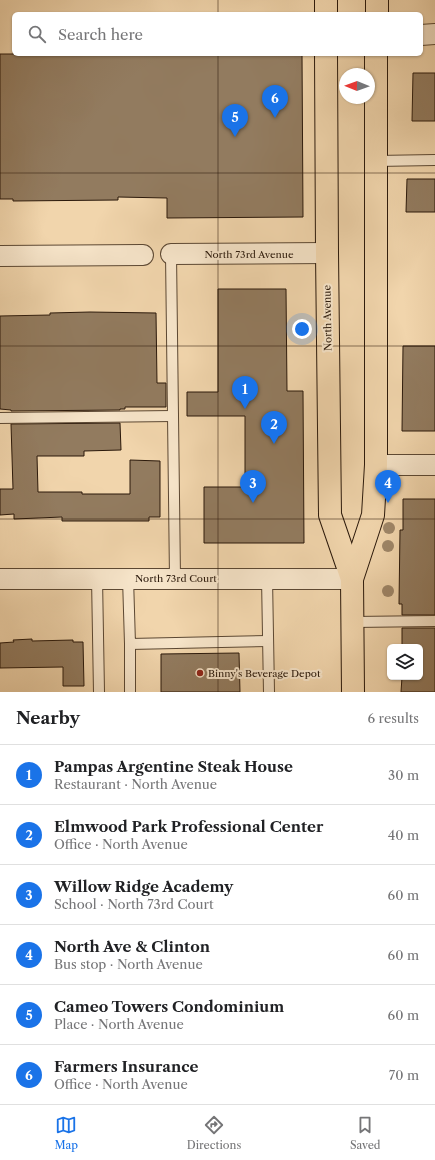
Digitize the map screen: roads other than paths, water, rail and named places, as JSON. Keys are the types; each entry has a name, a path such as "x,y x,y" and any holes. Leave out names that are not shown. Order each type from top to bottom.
{"main road":[{"path":"326,0 326,12"},
{"path":"377,0 377,12"},
{"name":"North Avenue","path":"326,56 330,515 352,579 353,692"},
{"name":"North Avenue","path":"352,579 373,515 376,465 376,56"}],"street":[{"path":"423,35 435,34"},
{"name":"North 73rd Avenue","path":"171,254 327,253"},
{"path":"0,256 143,255"},
{"path":"376,465 435,465"},
{"name":"North 73rd Court","path":"0,579 352,579"}],"lane":[{"path":"376,161 435,160"},
{"path":"171,254 176,578"},
{"path":"0,418 173,416"},
{"path":"97,578 99,692"},
{"path":"128,578 130,692"},
{"path":"267,578 269,692"},
{"path":"353,622 435,621"},
{"path":"130,644 268,641"}],"place":[{"name":"Farmers Insurance","path":"275,118"},
{"name":"Cameo Towers Condominium","path":"235,137"},
{"name":"Pampas Argentine Steak House","path":"245,409"},
{"name":"Elmwood Park Professional Center","path":"274,444"},
{"name":"Willow Ridge Academy","path":"253,503"},
{"name":"North Ave & Clinton","path":"388,503"},
{"name":"Binny's Beverage Depot","path":"200,673"}]}
